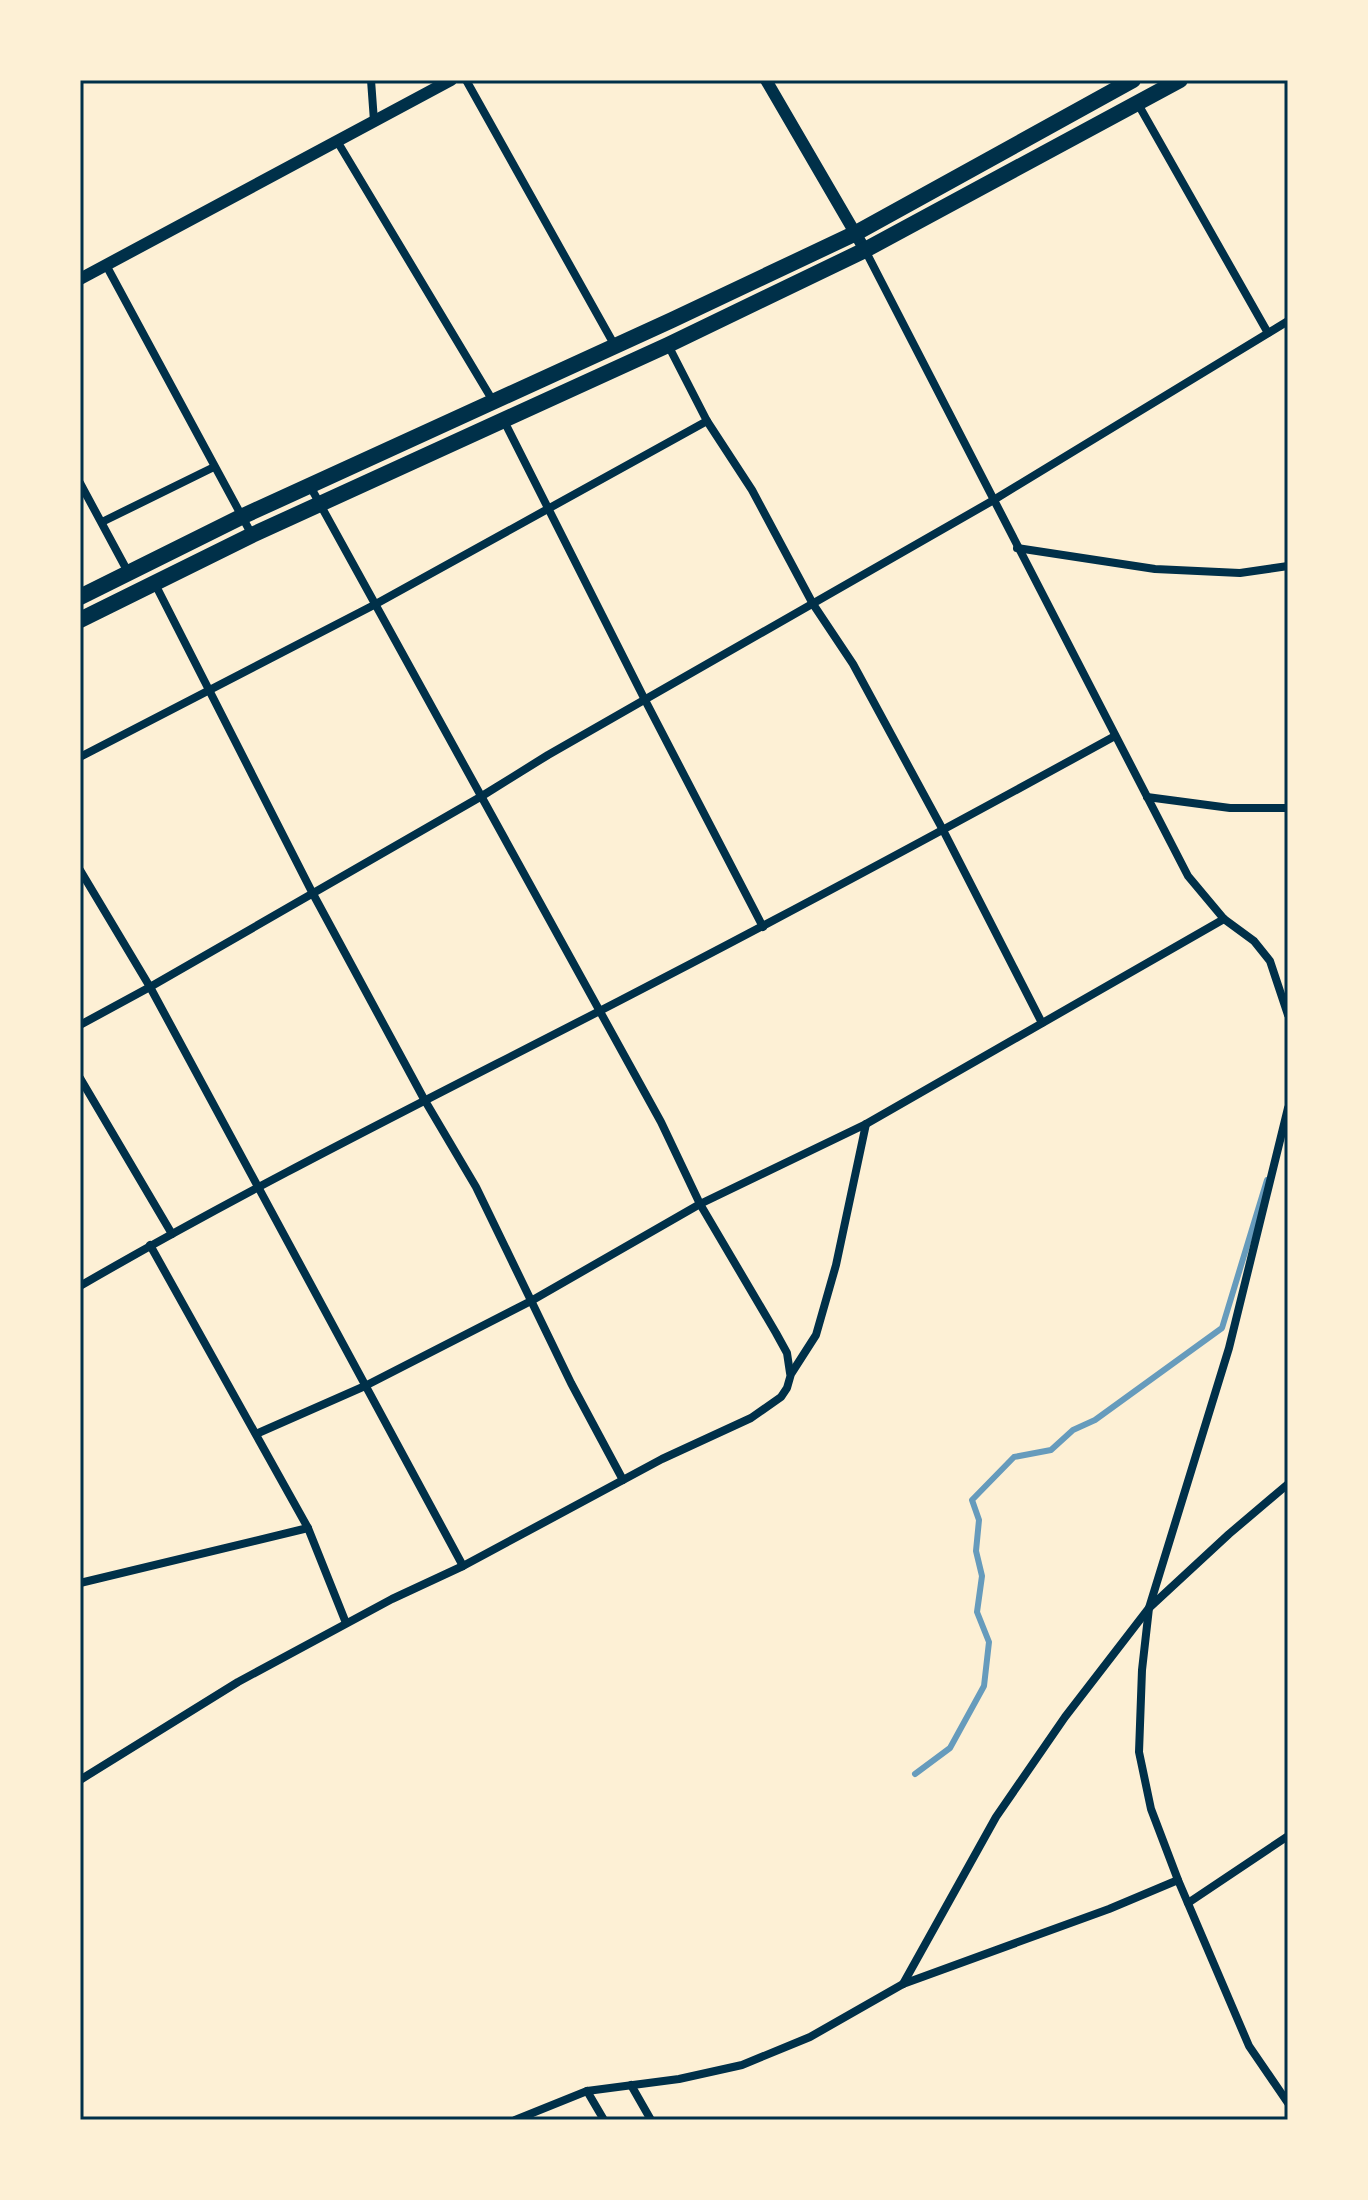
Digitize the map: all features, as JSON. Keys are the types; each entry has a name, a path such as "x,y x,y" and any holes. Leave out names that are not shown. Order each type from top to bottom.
{"main road":[{"path":"80,620 252,535 668,345 865,250 1180,80"},
{"path":"80,597 241,517 856,233 1128,81"}],"street":[{"path":"371,80 374,121"},
{"path":"80,279 451,80"},
{"path":"466,80 615,346"},
{"path":"766,80 856,233 1188,876 1224,919 1254,941 1270,961 1288,1015"},
{"path":"1138,104 1268,333"},
{"path":"337,141 493,401"},
{"path":"106,265 252,535"},
{"path":"80,1025 992,501 1288,321"},
{"path":"668,345 707,421 752,490 813,604 853,664 1042,1023"},
{"path":"503,419 763,927"},
{"path":"80,757 374,605 707,421"},
{"path":"102,522 214,467"},
{"path":"80,483 128,572"},
{"path":"310,486 661,1122 700,1204 787,1353 791,1374"},
{"path":"1017,548 1155,569 1240,573 1288,566"},
{"path":"154,582 312,892 424,1099 476,1187 623,1480"},
{"path":"80,1286 150,1245 424,1099 763,927 1115,736"},
{"path":"1147,797 1230,808 1288,808"},
{"path":"80,870 150,987 463,1566"},
{"path":"256,1434 365,1386 531,1301 700,1204 866,1124 1224,919"},
{"path":"80,1078 172,1234"},
{"path":"1288,1108 1229,1348 1149,1608 1142,1670 1139,1752 1151,1809 1178,1880 1249,2046 1288,2103"},
{"path":"80,1780 238,1682 662,1459 751,1418 781,1397 791,1374 816,1335 836,1265 866,1124"},
{"path":"150,1245 308,1528 346,1623"},
{"path":"903,1984 996,1817 1065,1717 1149,1608 1288,1484"},
{"path":"80,1583 308,1528"},
{"path":"1188,1903 1288,1836"},
{"path":"515,2120 587,2091 679,2079 742,2065 810,2037 903,1984 1109,1909 1178,1880"},
{"path":"631,2085 651,2120"},
{"path":"587,2091 604,2120"}],"waterway":[{"path":"915,1774 950,1748 984,1686 989,1642 977,1612 982,1576 976,1551 979,1520 972,1500 1014,1457 1051,1450 1073,1430 1095,1420 1222,1328 1267,1180"}]}
